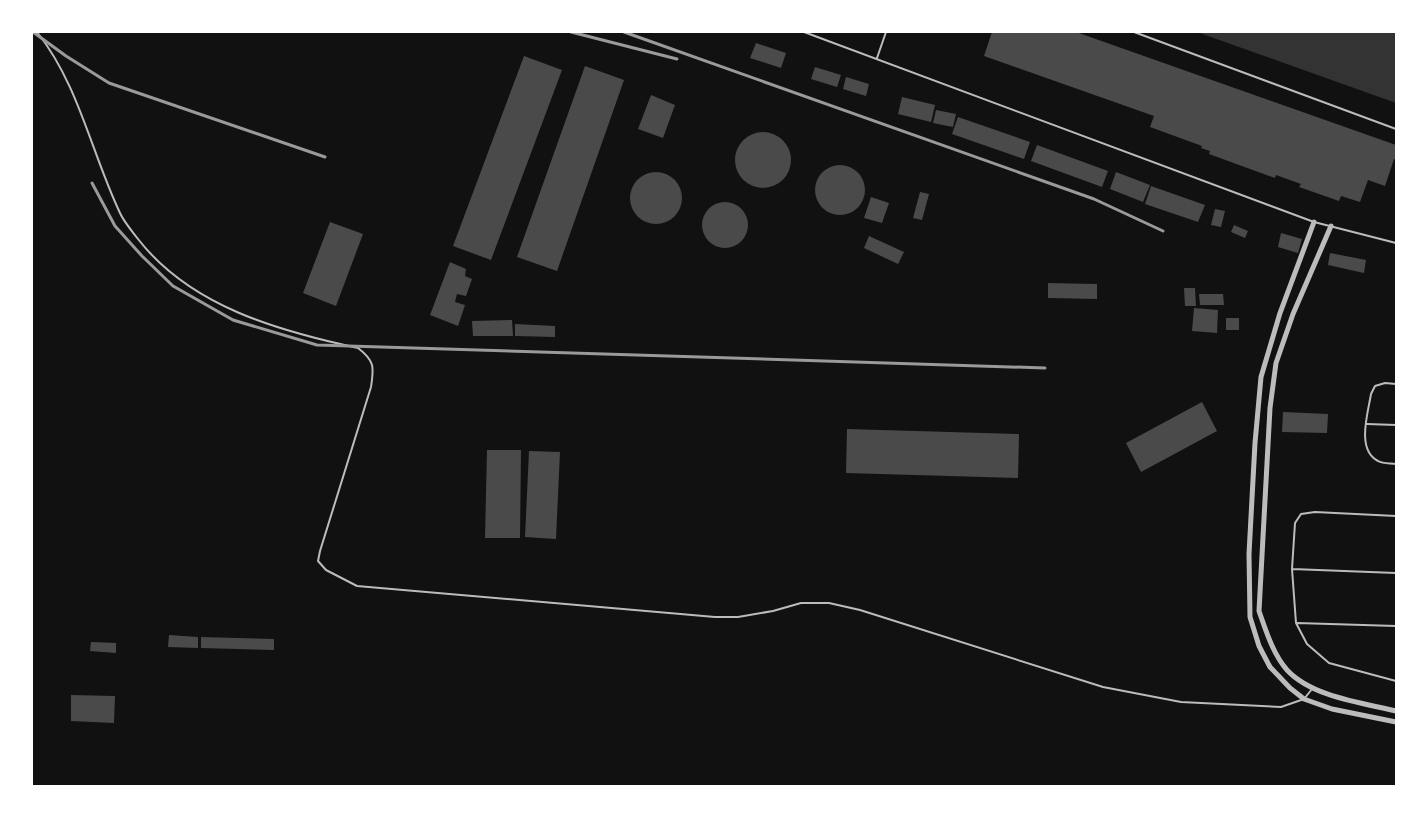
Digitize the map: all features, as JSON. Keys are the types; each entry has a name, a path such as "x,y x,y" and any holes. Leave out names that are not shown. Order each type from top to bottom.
{"street":[{"path":"1314,222 1280,313 1261,377 1249,554 1250,617 1259,646 1270,667 1304,699 1332,709 1396,722"},
{"path":"1331,226 1293,314 1276,363 1270,408 1259,611 1270,642 1287,670 1312,689 1396,711"}],"lane":[{"path":"37,32 58,61 121,215 151,255 192,288 246,318 358,348 368,356 374,368 371,387 318,561 326,570 357,586 716,617 738,617 801,603 829,603 860,610 1102,687 1181,702 1281,707 1304,699 1312,689"},
{"path":"804,32 1314,222 1396,243"},
{"path":"877,58 886,32"},
{"path":"1134,32 1396,129"},
{"path":"1396,384 1384,383 1375,386 1371,394 1366,447 1370,455 1379,462 1396,464"},
{"path":"1367,424 1396,425"},
{"path":"1396,516 1315,512 1301,514 1295,523 1292,569 1296,623 1307,644 1329,663 1396,681"},
{"path":"1292,569 1396,573"},
{"path":"1296,623 1396,626"}],"shaded area":[{"path":"1197,32 1396,32 1396,103"}],"building":[{"path":"992,32 1076,32 1396,145 1396,160 1394,159 1385,186 1368,180 1360,202 1341,196 1339,201 1299,187 1301,184 1276,175 1275,178 1209,154 1210,151 1201,148 1202,146 1150,127 1154,116 984,56"},
{"path":"756,43 786,53 781,68 750,58"},
{"path":"524,56 562,70 491,260 453,246"},
{"path":"585,66 624,80 557,271 517,257"},
{"path":"815,67 841,75 837,87 811,79"},
{"path":"846,77 869,84 866,96 843,89"},
{"path":"651,95 675,105 663,138 638,129"},
{"path":"902,97 935,105 931,122 898,114"},
{"path":"936,110 956,114 953,127 933,123"},
{"path":"958,117 1030,142 1024,159 952,134"},
{"path":"758,132 768,132 783,140 789,149 791,160 789,171 783,180 768,188 758,188 747,183 740,176 735,165 735,155 740,144 747,137"},
{"path":"1037,145 1108,171 1102,187 1031,161"},
{"path":"835,165 845,165 858,172 865,185 865,195 858,208 845,215 835,215 826,211 819,204 815,195 815,185 819,176 826,169"},
{"path":"651,172 661,172 675,179 682,198 675,217 661,224 651,224 641,220 634,213 630,203 630,193 634,183 641,176"},
{"path":"1116,172 1150,185 1143,202 1110,189"},
{"path":"1151,186 1205,205 1198,222 1145,204"},
{"path":"920,192 929,194 922,220 913,218"},
{"path":"871,197 889,203 882,223 864,218"},
{"path":"725,202 741,209 748,225 741,241 725,248 709,241 702,225 709,209"},
{"path":"1215,209 1225,211 1221,227 1211,225"},
{"path":"330,222 363,234 336,306 303,293"},
{"path":"1234,225 1248,231 1245,238 1231,232"},
{"path":"1281,233 1302,239 1298,253 1278,247"},
{"path":"869,236 904,252 898,264 864,248"},
{"path":"1330,253 1366,260 1364,273 1328,265"},
{"path":"450,262 466,269 465,276 472,279 466,296 457,294 455,302 465,305 458,326 430,315"},
{"path":"1048,283 1097,284 1097,299 1048,298"},
{"path":"1184,288 1195,288 1196,306 1185,306"},
{"path":"1199,294 1223,294 1224,305 1200,305"},
{"path":"1194,308 1218,310 1217,333 1192,331"},
{"path":"1226,318 1239,318 1239,330 1226,330"},
{"path":"512,320 513,336 473,336 472,321"},
{"path":"515,324 555,326 555,337 515,336"},
{"path":"1202,402 1217,431 1141,472 1126,443"},
{"path":"1283,412 1328,414 1327,433 1282,432"},
{"path":"847,429 1019,434 1018,478 846,473"},
{"path":"487,450 521,450 520,538 485,538"},
{"path":"529,451 560,452 556,539 525,537"},
{"path":"169,635 198,637 198,648 168,647"},
{"path":"201,637 274,639 274,650 201,648"},
{"path":"91,642 116,643 116,653 90,651"},
{"path":"71,695 115,696 114,723 71,721"}],"railway":[{"path":"33,32 109,83 325,157"},
{"path":"571,32 677,59"},
{"path":"624,32 1094,199 1163,231"},
{"path":"92,183 115,226 173,286 233,320 317,345 1045,368"}]}
